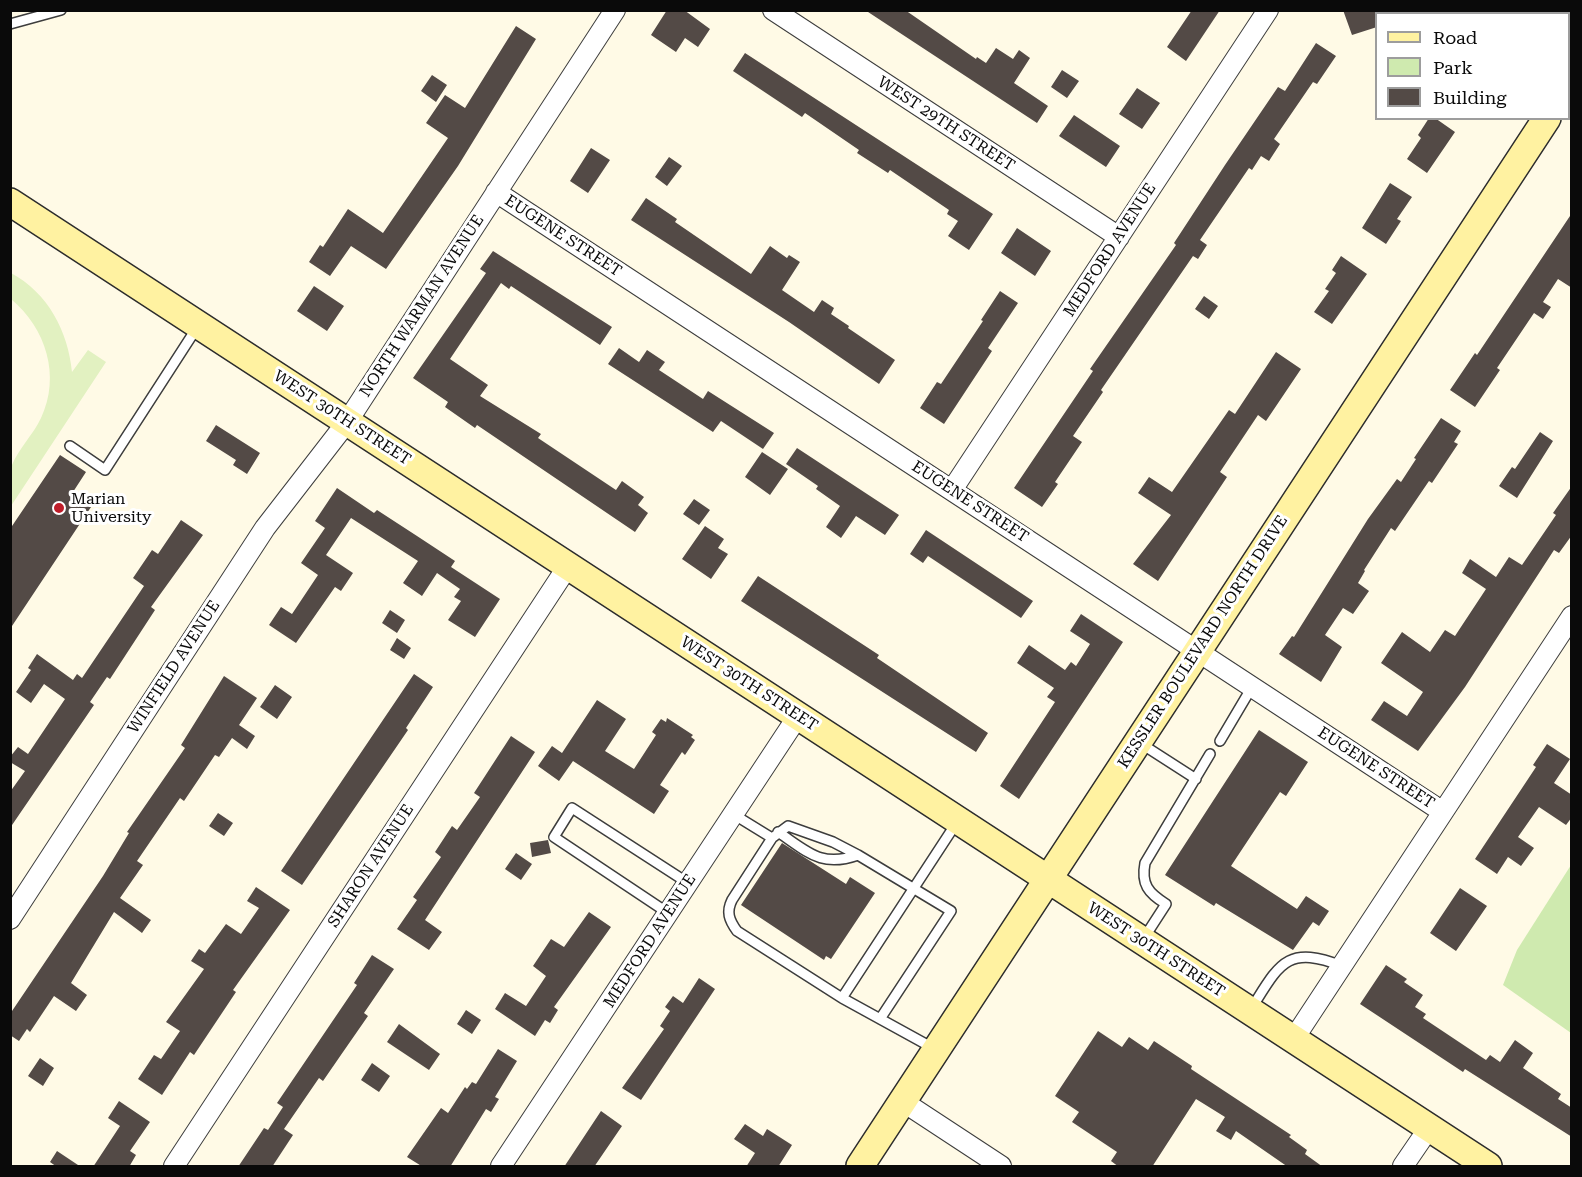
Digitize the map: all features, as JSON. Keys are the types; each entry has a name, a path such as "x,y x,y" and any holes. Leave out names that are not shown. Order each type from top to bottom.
{"main road":[{"name":"KESSLER BOULEVARD NORTH DRIVE","path":"860,1167 1546,120"},
{"name":"WEST 30TH STREET","path":"10,202 1488,1167"}],"street":[{"name":"NORTH WARMAN AVENUE","path":"347,422 615,10"},
{"name":"WEST 29TH STREET","path":"773,10 1119,237"},
{"name":"MEDFORD AVENUE","path":"952,490 1268,10"},
{"name":"EUGENE STREET","path":"496,192 1443,812"},
{"name":"WINFIELD AVENUE","path":"10,919 265,528 347,422"},
{"name":"SHARON AVENUE","path":"174,1167 568,566"},
{"path":"1293,1040 1572,616"},
{"name":"MEDFORD AVENUE","path":"501,1167 798,716"},
{"path":"902,1101 1001,1167"},
{"path":"1403,1167 1429,1128"}],"lane":[{"path":"10,24 61,10"},
{"path":"70,446 105,470 199,324"},
{"path":"1220,741 1252,687"},
{"path":"1138,742 1196,779"},
{"path":"1143,941 1166,904 1153,896 1145,886 1142,877 1145,863 1210,754"},
{"path":"668,914 554,837 573,808 688,883"},
{"path":"733,814 820,860 844,860 858,855"},
{"path":"842,998 958,820"},
{"path":"880,1019 951,911 858,855 800,829 788,826 775,835 732,900 728,909 731,922 737,931 842,998 936,1050"},
{"path":"1250,1011 1280,965 1287,961 1322,958 1342,966"}],"green space":[{"path":"11,273 24,281 46,302 61,328 72,372 88,350 106,362 11,506 10,469 41,418 50,386 50,370 41,338 23,311 11,299"},
{"path":"1571,865 1572,1033 1503,985 1517,950"}],"building":[{"path":"667,10 684,10 710,29 698,47 685,38 676,52 651,35"},
{"path":"865,10 905,10 976,59 977,57 986,63 996,48 1013,59 1019,50 1030,58 1014,83 1048,106 1037,123"},
{"path":"1192,10 1220,10 1186,61 1167,47"},
{"path":"1343,10 1377,10 1375,28 1352,35"},
{"path":"516,26 536,39 458,166 386,269 351,246 330,276 309,262 320,245 323,247 348,209 383,233 448,138 426,123 445,95 465,108"},
{"path":"1316,43 1336,56 1317,84 1313,82 1274,139 1280,144 1269,161 1261,156 1252,170 1249,168 1200,240 1207,245 1198,259 1193,256 1101,390 1103,392 1073,436 1082,442 1055,482 1058,484 1042,507 1014,488 1093,371 1090,369 1176,245 1174,243 1225,165 1278,87 1285,91"},
{"path":"745,53 993,214 969,250 948,236 958,221 947,214 949,210 890,170 888,173 857,153 859,150 805,113 802,117 733,71"},
{"path":"1062,70 1079,81 1067,98 1051,87"},
{"path":"432,75 447,85 436,102 421,91"},
{"path":"1137,88 1160,103 1142,129 1119,114"},
{"path":"1074,115 1120,146 1106,167 1059,136"},
{"path":"1428,120 1438,120 1455,132 1427,173 1407,159 1421,138 1418,135"},
{"path":"591,148 610,160 588,193 570,181"},
{"path":"669,157 682,166 667,186 655,177"},
{"path":"1390,183 1412,197 1397,219 1401,221 1386,244 1362,228"},
{"path":"646,198 677,219 675,222 751,274 770,246 787,258 789,255 800,262 782,290 814,312 822,300 834,308 831,314 849,326 848,328 895,360 879,384 789,322 631,220"},
{"path":"1572,213 1572,288 1558,279 1543,302 1551,307 1543,319 1534,313 1497,368 1500,370 1475,407 1450,390 1475,353 1477,355"},
{"path":"1017,228 1051,251 1035,276 1001,253"},
{"path":"493,251 612,327 600,345 511,286 509,289 501,283 450,359 488,385 480,396 541,434 538,438 616,490 622,481 644,497 638,505 648,513 635,532 477,425 475,428 445,407 448,402 413,378 486,273 480,269"},
{"path":"1341,256 1367,274 1332,324 1314,312 1329,291 1325,289 1336,273 1332,270"},
{"path":"314,286 344,306 327,331 297,311"},
{"path":"1000,291 1018,303 988,348 992,351 944,424 920,408 937,382 941,384"},
{"path":"1204,296 1218,306 1209,319 1195,309"},
{"path":"619,348 639,362 647,350 665,362 659,370 703,399 708,391 774,433 763,449 721,421 713,432 608,364"},
{"path":"1276,352 1301,369 1266,421 1258,415 1220,472 1227,477 1158,581 1133,564 1171,515 1138,493 1149,477 1172,492 1229,410 1235,414"},
{"path":"1441,418 1461,431 1454,442 1458,444 1432,483 1429,481 1395,531 1391,528 1364,570 1358,583 1369,591 1353,614 1343,608 1325,635 1342,647 1321,682 1279,654 1292,636 1294,637 1368,519 1397,479 1401,482"},
{"path":"216,425 260,453 247,474 233,465 236,460 206,441"},
{"path":"1540,432 1553,441 1517,498 1499,486 1512,467 1515,469"},
{"path":"797,448 899,515 885,535 856,516 841,538 826,527 840,506 816,489 818,486 786,464"},
{"path":"762,452 788,469 770,495 745,477"},
{"path":"60,455 86,472 73,492 93,504 10,629 10,529"},
{"path":"1572,486 1572,535 1559,553 1554,550 1465,687 1418,751 1371,720 1384,701 1407,716 1423,692 1381,663 1402,632 1430,652 1445,630 1455,636 1486,589 1462,573 1470,559 1496,577 1509,557 1522,565 1556,515 1553,513"},
{"path":"337,488 374,513 377,510 455,561 451,567 500,599 475,637 448,620 461,601 454,597 460,589 437,573 422,596 403,583 418,561 351,518 326,555 353,573 341,591 335,587 296,643 269,625 281,607 292,614 318,575 301,563 325,528 315,521"},
{"path":"694,499 710,510 699,525 683,514"},
{"path":"181,520 203,535 151,607 155,610 110,679 107,677 90,702 94,705 10,828 10,792 25,771 10,762 10,757 18,747 28,754 65,699 44,684 31,703 16,692 31,670 28,668 37,654 73,680 77,674 82,678 144,586 133,578 152,550 158,554"},
{"path":"705,526 724,539 718,548 728,554 711,579 682,559"},
{"path":"926,530 1033,601 1021,618 928,556 923,563 910,554"},
{"path":"758,576 879,655 877,658 988,733 976,752 741,601"},
{"path":"390,610 405,620 397,633 382,623"},
{"path":"1081,614 1123,642 1019,799 1000,786 1055,702 1047,697 1054,688 1017,663 1029,645 1065,670 1071,662 1076,666 1090,644 1070,631"},
{"path":"397,638 411,648 404,659 390,650"},
{"path":"414,674 433,687 406,728 408,730 302,885 281,871"},
{"path":"224,676 257,698 239,725 255,736 247,749 232,738 219,757 215,755 184,801 180,798 137,861 143,865 120,898 151,920 142,933 114,912 71,983 87,995 76,1011 54,996 30,1032 27,1029 19,1041 10,1035 10,1014 103,876 129,833 127,832 185,748 181,745"},
{"path":"275,685 292,697 277,719 260,707"},
{"path":"597,700 626,719 605,751 634,769 656,735 652,732 661,719 666,722 667,718 693,735 691,737 695,740 685,755 682,752 660,785 669,791 654,814 573,761 559,781 538,766 552,746 562,753"},
{"path":"1259,730 1308,762 1286,796 1280,792 1231,866 1297,909 1306,896 1329,911 1319,926 1313,922 1293,950 1216,903 1214,906 1165,875"},
{"path":"511,736 535,752 425,920 442,932 429,950 397,929 417,900 413,897 441,857 435,852 452,826 457,830 480,797 474,793"},
{"path":"1547,744 1570,759 1554,783 1572,795 1572,817 1566,825 1539,807 1518,837 1534,848 1521,866 1508,857 1497,874 1475,859 1536,767 1533,765"},
{"path":"218,813 233,823 224,836 209,826"},
{"path":"548,840 551,853 532,857 530,843"},
{"path":"782,843 846,884 850,877 875,893 831,959 826,956 824,960 741,905"},
{"path":"516,853 532,864 521,880 505,869"},
{"path":"256,887 290,910 233,990 236,992 194,1055 190,1052 162,1095 138,1079 154,1055 161,1059 180,1031 166,1022 204,969 191,961 199,949 205,953 226,924 241,934 259,908 247,901"},
{"path":"1460,888 1487,906 1456,951 1430,933"},
{"path":"589,912 611,927 554,1007 558,1010 550,1023 545,1020 535,1036 495,1009 505,993 526,1006 546,976 533,966 551,939 564,947"},
{"path":"372,955 394,969 364,1013 368,1016 323,1081 319,1078 284,1129 293,1135 272,1167 238,1167 264,1128 268,1130 283,1107 277,1103 357,985 354,983"},
{"path":"1386,965 1407,979 1404,982 1423,995 1415,1007 1426,1014 1423,1018 1486,1060 1490,1055 1500,1062 1515,1040 1533,1053 1523,1068 1561,1094 1558,1099 1572,1108 1572,1137 1465,1069 1463,1072 1360,1004"},
{"path":"699,978 715,989 641,1100 622,1088 664,1029 660,1026 670,1011 665,1007 673,996 683,1003"},
{"path":"466,1010 481,1020 472,1034 457,1024"},
{"path":"399,1024 440,1054 429,1070 387,1042"},
{"path":"1098,1031 1122,1047 1129,1037 1148,1050 1154,1041 1192,1066 1191,1069 1291,1135 1289,1137 1307,1150 1305,1154 1323,1167 1288,1167 1236,1131 1231,1140 1216,1131 1225,1117 1196,1099 1152,1167 1119,1167 1111,1161 1117,1152 1072,1122 1079,1112 1055,1096"},
{"path":"498,1049 517,1061 495,1097 499,1099 491,1112 486,1109 450,1167 423,1167 407,1157 441,1108 448,1113 465,1087 467,1089 472,1082 476,1084"},
{"path":"40,1058 54,1068 43,1086 28,1076"},
{"path":"372,1063 390,1076 379,1092 361,1080"},
{"path":"119,1101 150,1122 130,1151 136,1155 129,1167 93,1167 120,1126 108,1118"},
{"path":"601,1111 622,1126 594,1167 564,1167"},
{"path":"745,1124 763,1136 767,1129 792,1145 778,1167 746,1167 755,1153 734,1139"},
{"path":"57,1151 81,1167 57,1167 50,1162"}],"place":[{"name":"Marian University","path":"59,508"}]}
